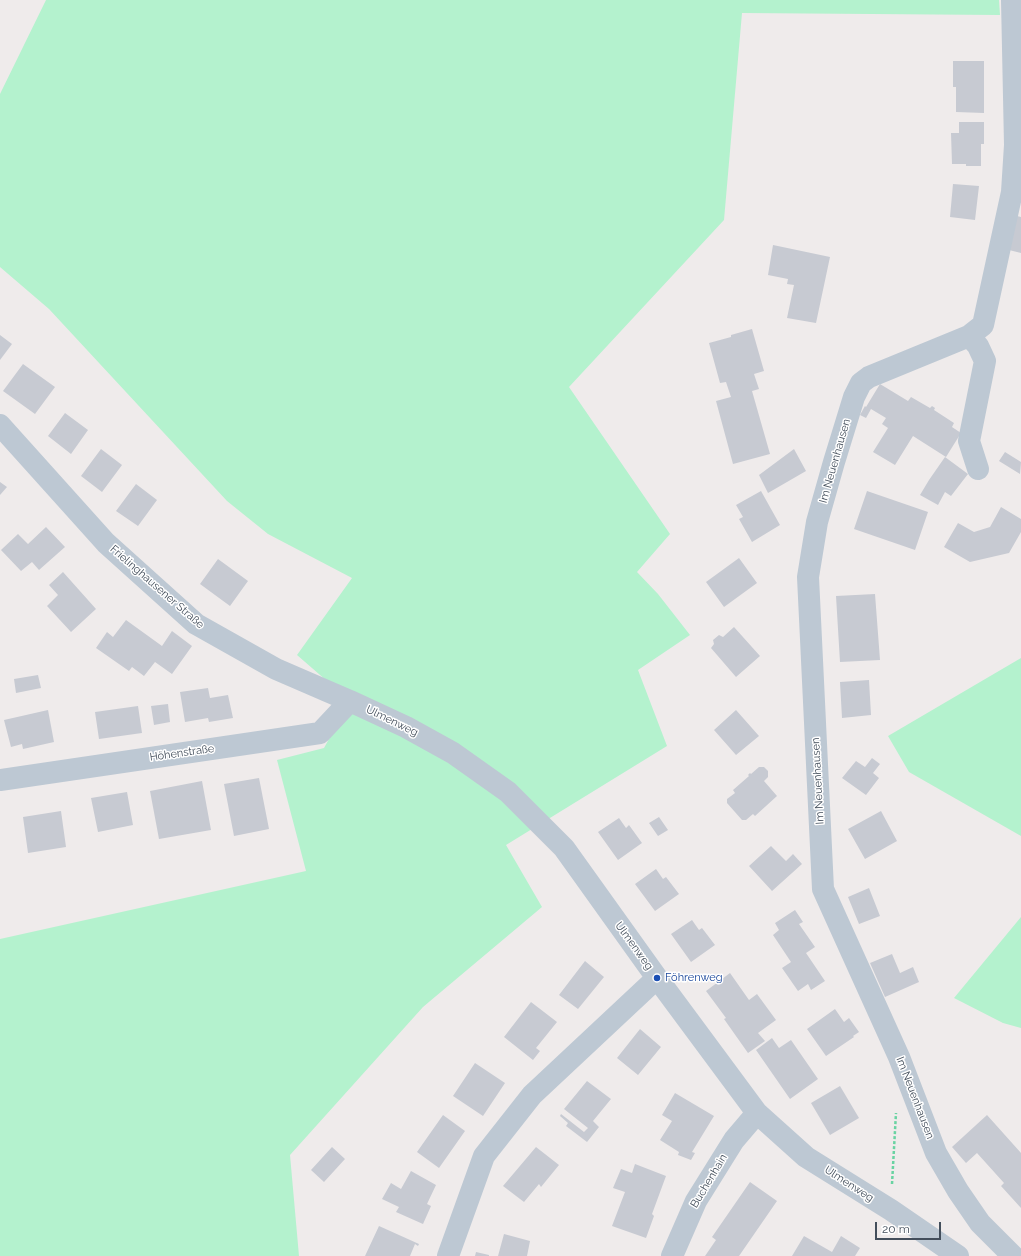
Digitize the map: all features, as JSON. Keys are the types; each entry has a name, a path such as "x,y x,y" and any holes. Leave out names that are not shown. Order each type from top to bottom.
{"street":[{"name":"Im Neuenhausen","path":"1012,0 1015,145 1012,192 983,325 969,336 869,377 861,383 854,397 817,522 808,585 823,889 899,1058 936,1153 958,1191 980,1223 1013,1256"},
{"path":"969,336 978,346 985,361 969,441 978,469"},
{"name":"Frielinghausener Straße","path":"0,425 106,543 196,624 276,669 350,701"},
{"name":"Höhenstraße","path":"0,780 320,732 350,701"},
{"name":"Ulmenweg","path":"350,701 453,753 508,792 564,848 657,978 757,1113 806,1156 891,1210 958,1256"},
{"path":"448,1256 484,1156 532,1095 657,978"},
{"name":"Buchenhain","path":"672,1256 696,1201 734,1140 757,1113"}],"path":[{"path":"891,1210 896,1111"}],"green space":[{"path":"46,0 999,0 1000,15 742,13 724,220 569,387 670,534 637,572 658,594 690,635 638,670 667,746 506,845 542,907 423,1007 290,1155 299,1256 0,1256 0,939 306,871 277,760 324,748 350,701 297,655 352,578 268,534 227,501 49,309 0,267 0,94"},
{"path":"1021,658 1021,836 909,772 888,736"},
{"path":"1021,917 1021,1028 1003,1023 954,998"}],"building":[{"path":"953,61 984,61 984,113 956,112 956,87 953,87"},
{"path":"959,122 984,122 984,144 981,144 981,166 952,164 951,133 959,133"},
{"path":"953,184 979,186 975,220 950,217"},
{"path":"1017,216 1021,217 1021,253 1009,250"},
{"path":"773,245 830,257 816,323 787,318 794,285 787,284 788,279 768,275"},
{"path":"752,329 764,371 754,374 759,389 752,391 770,454 733,464 716,401 731,397 726,382 720,383 709,343"},
{"path":"0,335 12,344 0,360"},
{"path":"23,364 55,387 35,414 3,391"},
{"path":"880,384 908,401 911,397 930,408 932,406 935,408 934,410 954,423 952,427 961,433 946,457 913,436 895,465 873,452 888,428 882,424 886,418 871,409 866,418 860,415"},
{"path":"65,413 88,430 71,454 48,436"},
{"path":"101,449 122,465 102,492 81,476"},
{"path":"794,449 806,471 768,493 759,475"},
{"path":"1005,452 1021,462 1020,474 999,461"},
{"path":"945,457 968,474 951,496 945,492 938,505 920,495"},
{"path":"0,482 7,487 0,495"},
{"path":"136,484 157,500 138,526 116,511"},
{"path":"761,491 780,525 752,542 739,519 743,517 736,505"},
{"path":"867,491 928,512 915,550 854,529"},
{"path":"1001,507 1021,519 1021,532 1009,553 970,562 944,547 958,523 974,532 990,527"},
{"path":"46,527 65,547 39,570 32,562 21,571 1,550 18,534 28,544"},
{"path":"739,558 757,583 724,607 706,582"},
{"path":"218,559 248,581 230,606 200,584"},
{"path":"63,572 96,609 71,632 47,606 58,595 49,585"},
{"path":"875,594 880,660 840,662 836,596"},
{"path":"126,620 162,646 172,631 192,646 172,674 155,662 144,676 132,667 129,671 96,648 107,632 113,637"},
{"path":"734,627 760,656 736,677 711,648 714,644 713,640 719,635 723,637"},
{"path":"38,675 41,688 16,693 14,679"},
{"path":"869,680 871,715 842,718 840,682"},
{"path":"208,688 210,698 228,695 233,718 209,722 208,718 185,722 180,692"},
{"path":"168,704 170,722 154,725 151,706"},
{"path":"138,706 142,733 99,739 95,712"},
{"path":"48,710 54,742 23,749 22,744 11,747 4,720"},
{"path":"736,710 759,736 736,755 714,730"},
{"path":"872,758 880,764 873,773 879,778 866,795 842,778 856,761 865,767"},
{"path":"759,767 764,767 768,771 768,777 764,781 777,796 755,816 753,814 746,820 742,820 727,803 727,799 735,793 733,790 749,776 748,775 750,773 751,774"},
{"path":"259,778 269,829 234,836 224,784"},
{"path":"202,781 211,830 159,839 150,791"},
{"path":"127,792 133,825 98,832 91,798"},
{"path":"61,811 66,847 28,853 23,817"},
{"path":"881,811 897,841 865,859 848,829"},
{"path":"659,817 668,830 658,836 649,823"},
{"path":"619,818 626,828 629,825 642,843 618,860 598,832"},
{"path":"771,846 786,861 793,854 802,864 772,891 749,866"},
{"path":"656,869 663,879 666,877 679,894 655,911 635,884"},
{"path":"869,888 880,916 859,924 848,897"},
{"path":"795,910 803,922 799,924 815,947 806,953 825,981 811,990 808,984 798,991 782,968 791,962 773,935 779,930 775,923"},
{"path":"692,920 699,930 702,928 715,945 691,962 671,934"},
{"path":"892,954 900,973 913,967 919,982 885,997 870,963"},
{"path":"585,961 604,977 578,1009 559,995"},
{"path":"730,973 749,1000 757,994 776,1020 758,1033 765,1041 748,1053 724,1019 726,1018 706,991"},
{"path":"531,1002 557,1022 536,1048 540,1051 533,1060 504,1037"},
{"path":"835,1009 844,1022 849,1018 859,1032 826,1056 807,1029"},
{"path":"640,1029 661,1047 638,1075 617,1058"},
{"path":"772,1038 779,1048 791,1040 818,1079 790,1099 756,1050"},
{"path":"475,1063 505,1083 483,1116 453,1096"},
{"path":"587,1081 611,1099 593,1121 599,1127 587,1142 566,1126 568,1123 560,1116 561,1114 584,1132 588,1128 564,1109"},
{"path":"840,1086 859,1118 830,1135 811,1103"},
{"path":"675,1093 714,1116 692,1152 695,1153 691,1160 678,1155 679,1152 660,1140 672,1121 662,1115"},
{"path":"443,1115 465,1131 439,1168 417,1152"},
{"path":"987,1115 1021,1153 1021,1208 1001,1186 1004,1183 977,1153 966,1163 952,1147"},
{"path":"332,1147 345,1159 324,1182 311,1170"},
{"path":"536,1147 559,1165 541,1187 539,1184 524,1202 503,1186"},
{"path":"635,1164 666,1176 652,1214 654,1216 646,1238 612,1226 625,1192 613,1188 621,1169 632,1173"},
{"path":"411,1171 436,1185 427,1204 431,1206 423,1224 396,1212 399,1207 382,1199 391,1183 401,1189"},
{"path":"750,1182 777,1201 739,1256 705,1256 716,1240 712,1237"},
{"path":"379,1226 419,1244 418,1246 415,1244 410,1256 365,1256"},
{"path":"504,1234 530,1241 527,1256 498,1256"},
{"path":"804,1236 832,1252 841,1236 860,1248 855,1256 792,1256"},
{"path":"476,1252 489,1255 489,1256 475,1256"}],"place":[{"name":"Föhrenweg","path":"657,978"}]}
